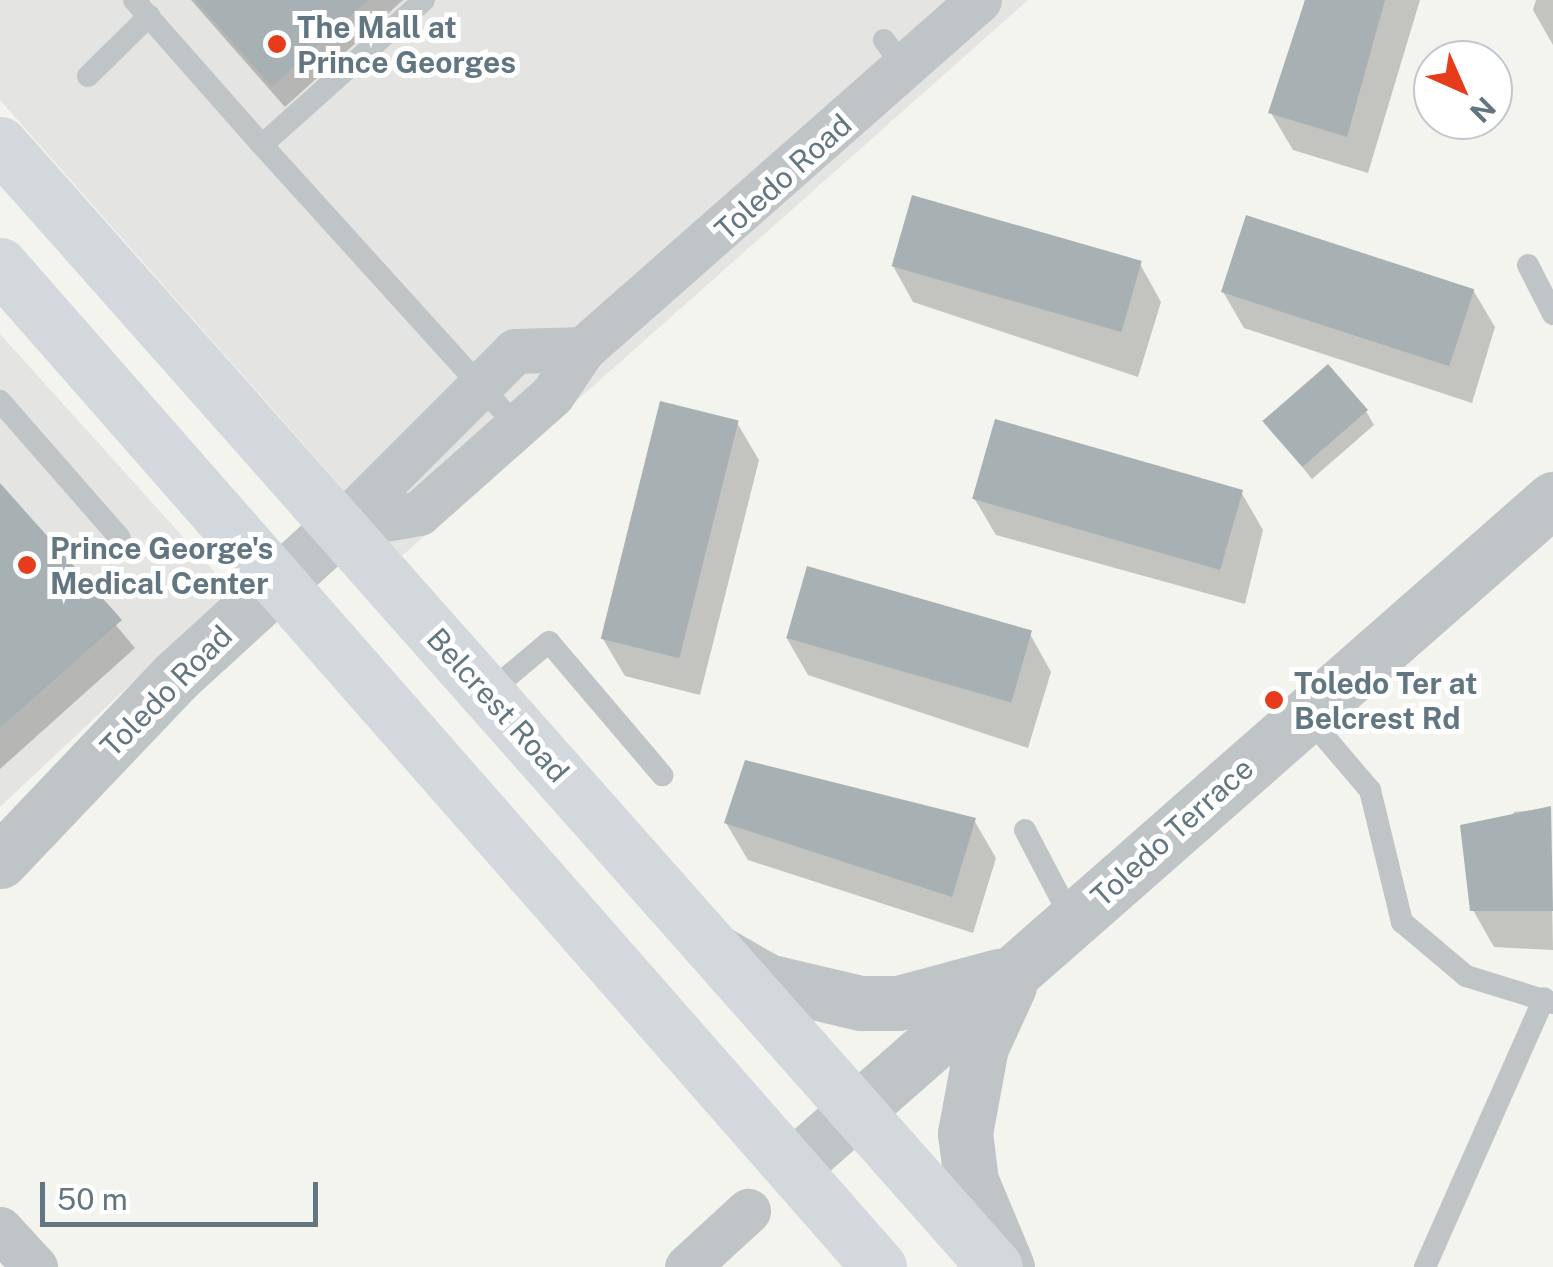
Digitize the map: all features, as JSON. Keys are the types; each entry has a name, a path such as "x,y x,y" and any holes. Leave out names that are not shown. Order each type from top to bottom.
{"main road":[{"name":"Belcrest Road","path":"0,144 995,1267"},
{"path":"0,265 879,1267"}],"street":[{"name":"Toledo Road","path":"0,861 516,351 573,338 646,288 894,54 960,7"},
{"name":"Toledo Road","path":"339,527 419,513 552,395 573,338"},
{"name":"Toledo Terrace","path":"792,1166 1073,922 1302,711 1553,499"},
{"path":"718,953 767,981 862,1003 898,1003 1016,971"},
{"path":"1007,1267 971,1181 965,1133 980,1047 1016,971"},
{"path":"687,1267 748,1212"},
{"path":"0,1229 35,1267"}],"lane":[{"path":"262,145 424,0"},
{"path":"88,76 141,8 516,425"},
{"path":"1528,265 1553,314"},
{"path":"0,401 120,538"},
{"path":"487,694 549,642 662,774"},
{"path":"1302,711 1370,790 1402,922 1466,976 1549,1001 1425,1267"},
{"path":"1026,830 1073,922"},
{"path":"748,1212 792,1166"}],"shaded area":[{"path":"0,0 1028,0 402,556 0,100"},
{"path":"0,334 231,590 0,807"}],"building":[{"name":"The Mall at Prince Georges","path":"195,0 368,0 272,87"},
{"path":"1305,0 1385,0 1347,137 1268,113"},
{"path":"912,195 1142,261 1121,332 892,266"},
{"path":"1246,215 1474,289 1449,366 1221,292"},
{"path":"1328,364 1368,410 1302,467 1262,421"},
{"path":"660,401 739,421 679,658 601,639"},
{"path":"995,419 1243,490 1220,570 972,499"},
{"path":"0,483 122,620 0,728"},
{"path":"807,566 1032,630 1011,703 786,638"},
{"path":"745,760 976,818 952,897 724,823"},
{"path":"1551,806 1553,911 1470,911 1460,825"}],"place":[{"name":"The Mall at Prince Georges","path":"277,44"},
{"name":"Prince George's Medical Center","path":"27,565"},
{"name":"Toledo Ter at Belcrest Rd","path":"1274,700"}]}
